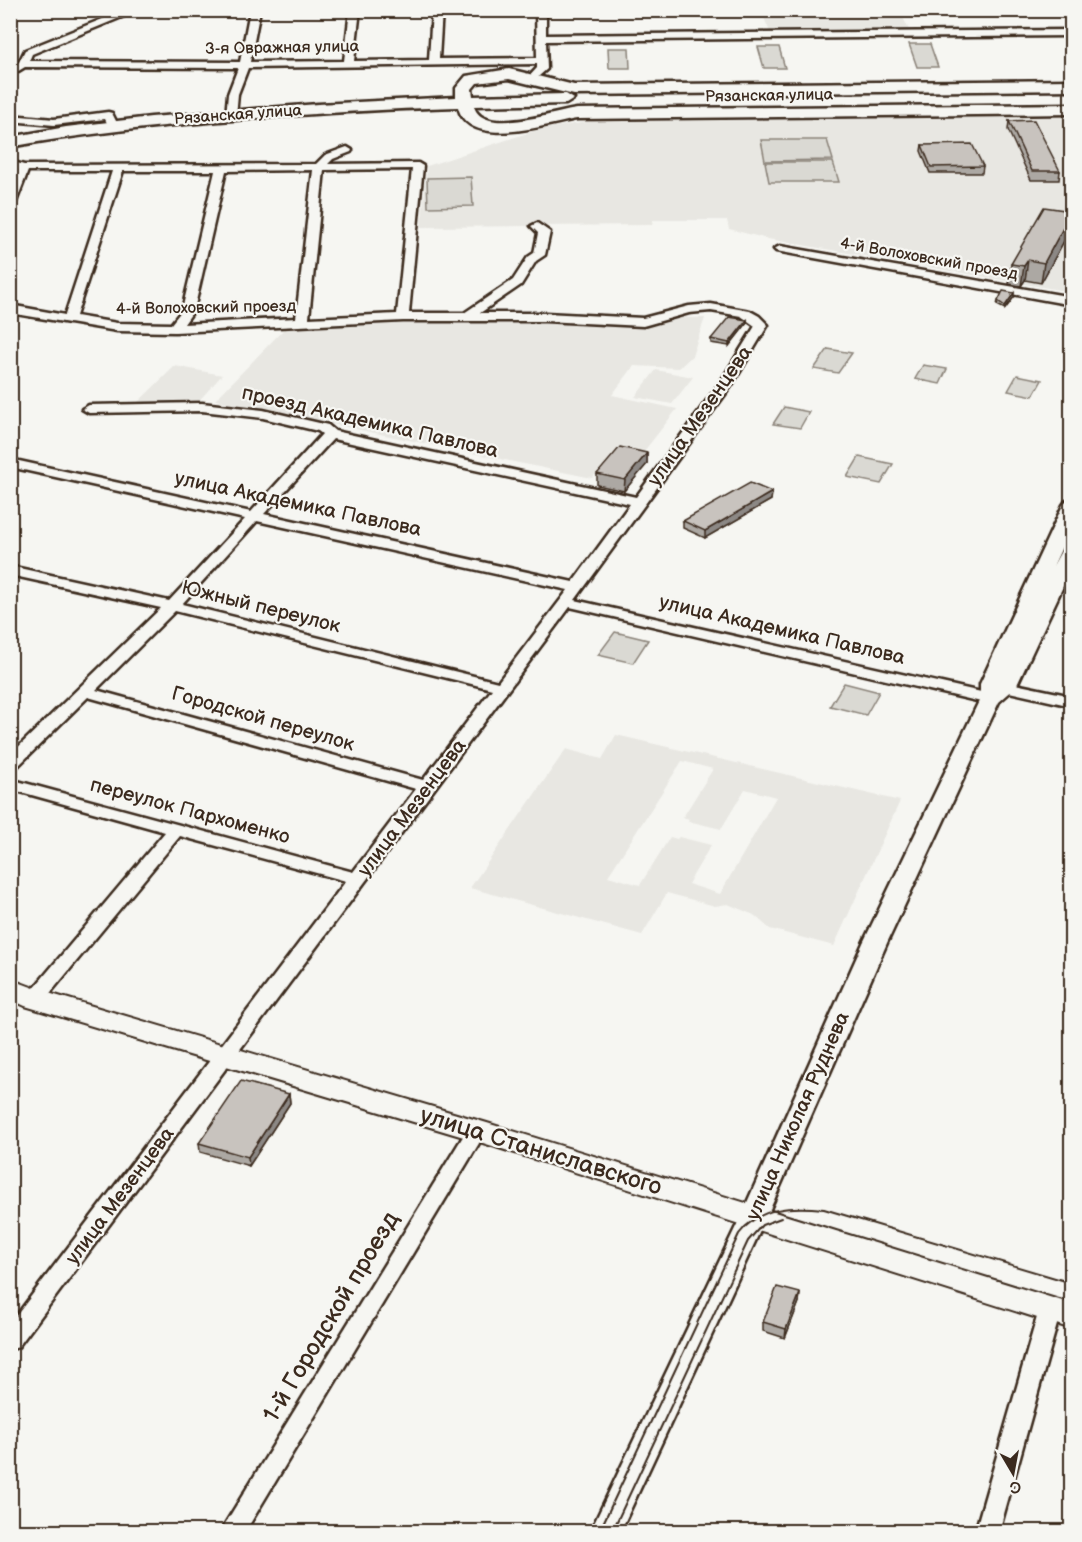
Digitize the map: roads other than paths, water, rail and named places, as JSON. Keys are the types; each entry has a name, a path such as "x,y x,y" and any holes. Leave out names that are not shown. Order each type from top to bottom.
{"main road":[{"path":"614,98 509,74 472,79 464,88 472,119 481,124 503,127 577,114 1071,109"},
{"path":"574,90 1071,85"},
{"name":"Рязанская улица","path":"10,142 113,125 466,101 1071,93"},
{"name":"Рязанская улица","path":"466,101 560,103 1071,99"},
{"name":"улица Станиславского","path":"22,994 477,1130 1061,1314"}],"street":[{"path":"10,73 23,64 28,52 135,10"},
{"path":"231,116 233,94 244,65 255,10"},
{"path":"349,62 355,10"},
{"path":"434,62 437,10"},
{"path":"531,80 542,69 542,10"},
{"path":"543,38 1071,33"},
{"name":"3-я Овражная улица","path":"23,64 244,65 542,61"},
{"path":"10,118 54,122 108,115 113,125"},
{"path":"302,322 319,167 329,157 347,150"},
{"path":"10,164 24,168 418,166 403,317"},
{"path":"175,328 188,310 221,166"},
{"path":"69,320 119,167"},
{"path":"10,202 24,168"},
{"path":"467,316 517,282 532,259 539,255 544,232 537,226"},
{"name":"4-й Волоховский проезд","path":"780,249 1071,301"},
{"name":"4-й Волоховский проезд","path":"10,309 117,327 175,328 467,316 643,322 696,308"},
{"name":"улица Мезенцева","path":"10,1341 571,594 727,382 762,325 757,318 747,313 723,308 696,308"},
{"name":"проезд Академика Павлова","path":"89,409 202,407 263,414 324,428 330,434 639,502"},
{"path":"10,765 87,692 172,606 330,434"},
{"name":"улица Академика Павлова","path":"10,463 254,515 571,594 998,693 1071,701"},
{"name":"улица Николая Руднева","path":"998,693 990,684 1071,505"},
{"name":"улица Николая Руднева","path":"605,1532 753,1216 871,953 1071,546"},
{"name":"Южный переулок","path":"10,570 172,606 501,687"},
{"name":"Городской переулок","path":"87,692 428,787"},
{"name":"переулок Пархоменко","path":"10,784 358,879"},
{"path":"22,994 177,829"},
{"name":"1-й Городской проезд","path":"232,1532 477,1130"},
{"path":"987,1532 1061,1314"}],"tram line":[{"path":"599,1532 739,1234 757,1218 789,1208 824,1209 1072,1283"},
{"path":"612,1532 748,1241 762,1225 781,1218"}]}
